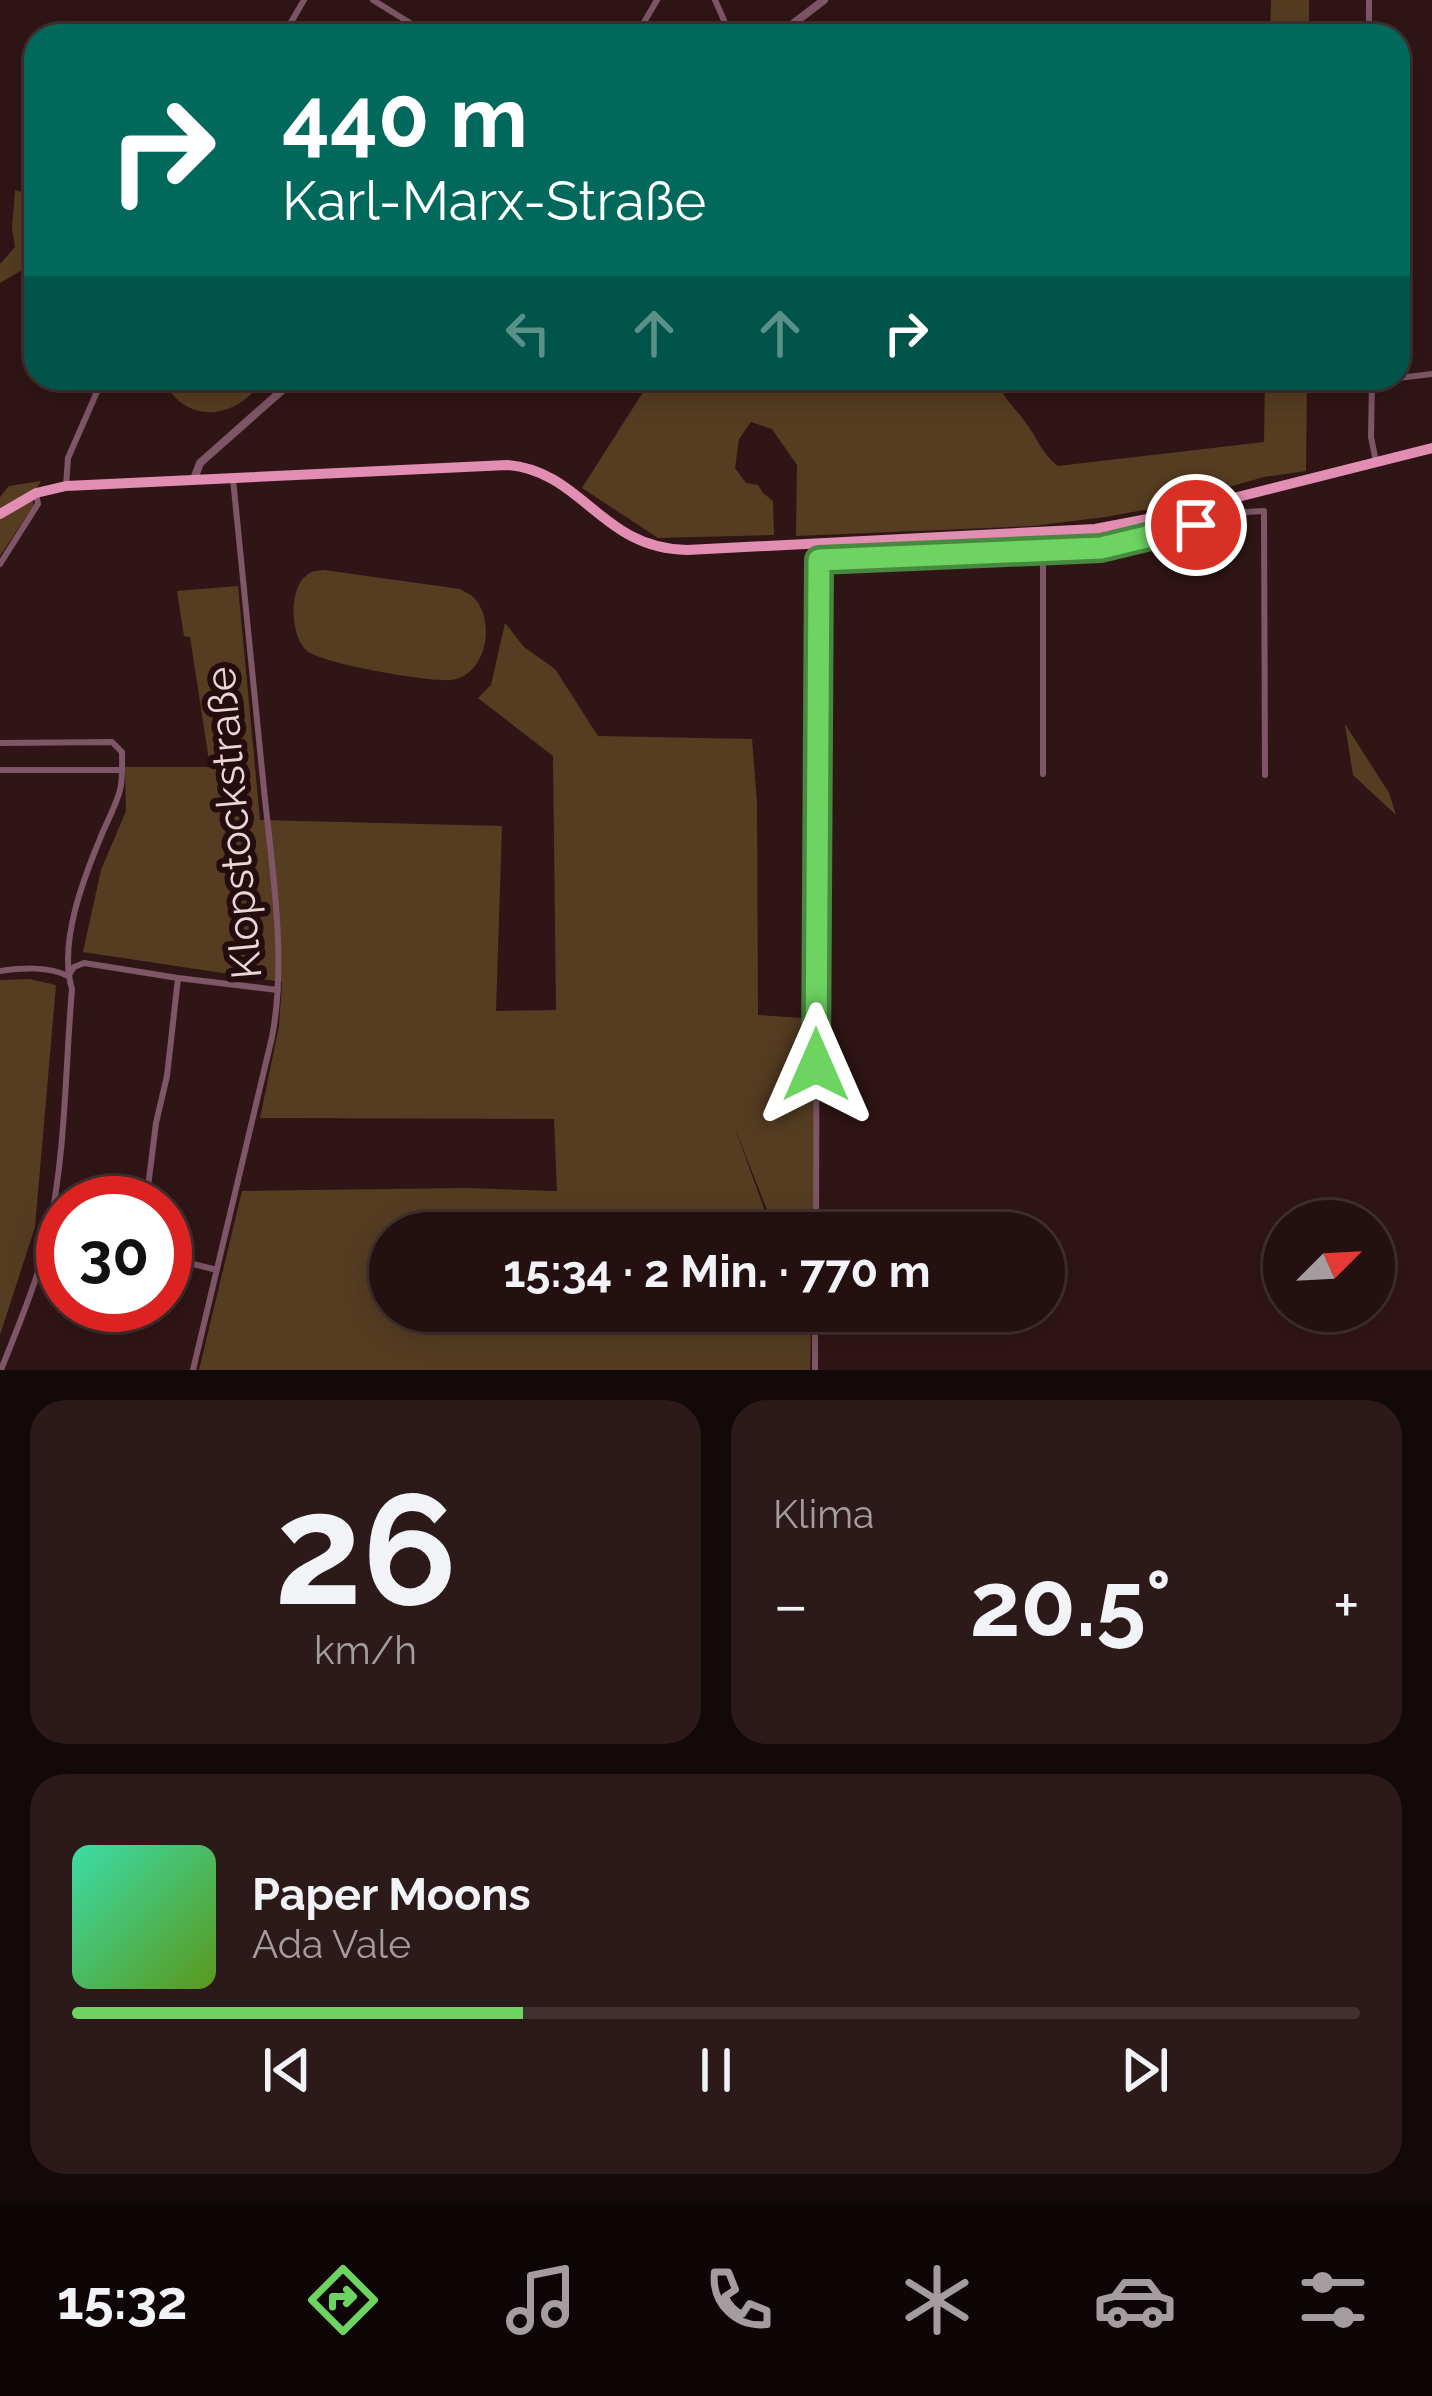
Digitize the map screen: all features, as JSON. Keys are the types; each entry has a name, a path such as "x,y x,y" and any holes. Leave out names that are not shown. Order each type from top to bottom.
{"main road":[{"path":"0,514 36,493 66,486 515,466 547,475 617,529 658,548 818,544 1072,531 1131,523 1432,448"}],"street":[{"path":"373,0 412,24"},
{"path":"793,24 824,0"},
{"path":"66,486 65,468 98,390"},
{"path":"194,479 200,463 282,390"},
{"path":"1372,390 1376,462"},
{"name":"Klopstockstraße","path":"193,1370 272,1037 278,990 233,478"},
{"path":"0,564 38,504 36,493"},
{"path":"1219,502 1222,518"},
{"path":"819,560 1042,553 1122,544 1264,511 1265,775"},
{"path":"816,1212 818,544"},
{"path":"1042,553 1043,774"},
{"path":"0,743 112,742 122,752 120,790 94,854 68,950 72,989 58,1176"},
{"path":"0,770 122,770"},
{"path":"68,976 84,963 278,990"},
{"path":"0,970 45,970 68,976"},
{"path":"149,1176 178,978"},
{"path":"192,1264 218,1270"},
{"path":"1,1370 36,1277"},
{"path":"815,1332 815,1370"}],"shaded area":[{"path":"1271,0 1309,0 1309,24 1270,24"},
{"path":"15,190 24,193 24,269 0,283 0,264 15,247"},
{"path":"170,390 255,390 240,403 212,412 184,405"},
{"path":"644,390 1002,390 1058,466 1264,442 1265,390 1307,390 1306,471 1105,517 1033,526 796,536 797,465 772,429 751,422 739,439 735,468 746,483 758,485 773,501 774,535 658,538 582,488"},
{"path":"41,481 31,497 34,505 0,556 0,497 9,486"},
{"path":"313,571 460,589 475,599 485,621 480,659 463,676 439,680 354,666 307,651 297,635 294,601 301,581"},
{"path":"238,586 260,820 502,826 496,1011 556,1010 553,756 478,698 491,685 505,623 524,647 555,669 598,736 752,739 758,1015 816,1019 816,1212 768,1212 733,1123 765,1212 369,1212 369,1332 810,1332 810,1370 199,1370 242,1191 557,1191 554,1119 260,1118 279,1026 282,982 83,952 101,870 126,811 125,767 210,767 190,637 184,636 177,591"},
{"path":"1345,724 1389,793 1396,815 1353,775"},
{"path":"0,980 56,985 35,1227 0,1335"}],"route":[{"path":"816,1065 819,560 1101,548 1196,525"}]}
